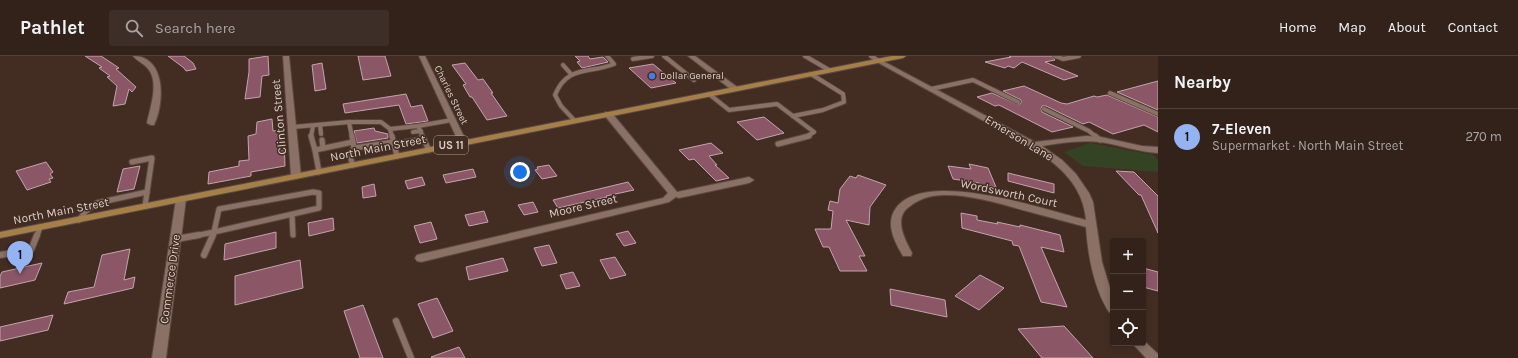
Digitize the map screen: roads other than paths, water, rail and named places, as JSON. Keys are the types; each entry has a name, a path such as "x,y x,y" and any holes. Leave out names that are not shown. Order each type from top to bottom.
{"main road":[{"name":"North Main Street","path":"0,235 811,74 875,58 903,56"}],"street":[{"path":"136,56 152,69 156,81 156,101 151,123"},
{"name":"Clinton Street","path":"286,56 296,176"},
{"name":"Charles Street","path":"422,56 463,143"},
{"path":"691,56 736,89"},
{"name":"Emerson Lane","path":"875,58 1034,145 1059,163 1077,183 1088,203 1100,277 1110,303"},
{"path":"608,114 674,194"},
{"path":"1034,145 1079,138 1158,150"},
{"name":"Moore Street","path":"421,258 666,200 674,194 679,195 749,180"},
{"name":"Wordsworth Court","path":"907,253 897,231 897,215 907,203 928,195 947,194 977,197 1091,225"},
{"name":"Commerce Drive","path":"159,358 181,199"},
{"path":"1141,346 1154,358"}],"lane":[{"path":"575,121 561,106 555,95 557,85 570,74 614,64 607,56"},
{"path":"633,59 652,56"},
{"path":"664,56 694,80"},
{"path":"805,56 829,70"},
{"path":"1055,56 1063,59 1079,56"},
{"path":"563,65 570,74"},
{"path":"794,116 823,110 844,102 843,94 811,74"},
{"path":"931,89 973,80 1018,102"},
{"path":"1110,93 1158,114"},
{"path":"709,94 729,110 777,104 814,132 808,136 778,144"},
{"path":"1044,109 1089,131 1100,140"},
{"path":"390,129 452,120"},
{"path":"293,127 349,122 381,122 390,129 394,135 393,143 397,156"},
{"path":"349,122 354,142 354,148 349,154 353,165"},
{"path":"320,125 321,134"},
{"path":"313,126 311,135 319,172"},
{"path":"418,126 429,150"},
{"path":"413,132 421,131"},
{"path":"354,148 424,139"},
{"path":"322,140 323,148"},
{"path":"315,150 354,142"},
{"path":"132,162 152,158 145,206"},
{"path":"79,220 86,211 97,202 147,192"},
{"path":"175,239 214,232 319,208 319,193 307,193 219,210 214,232 204,255"},
{"path":"292,215 293,234"},
{"path":"0,256 31,250 40,227"},
{"path":"396,321 411,358"}],"place":[{"name":"Dollar General","path":"652,76"},
{"name":"7-Eleven","path":"20,274"}]}
